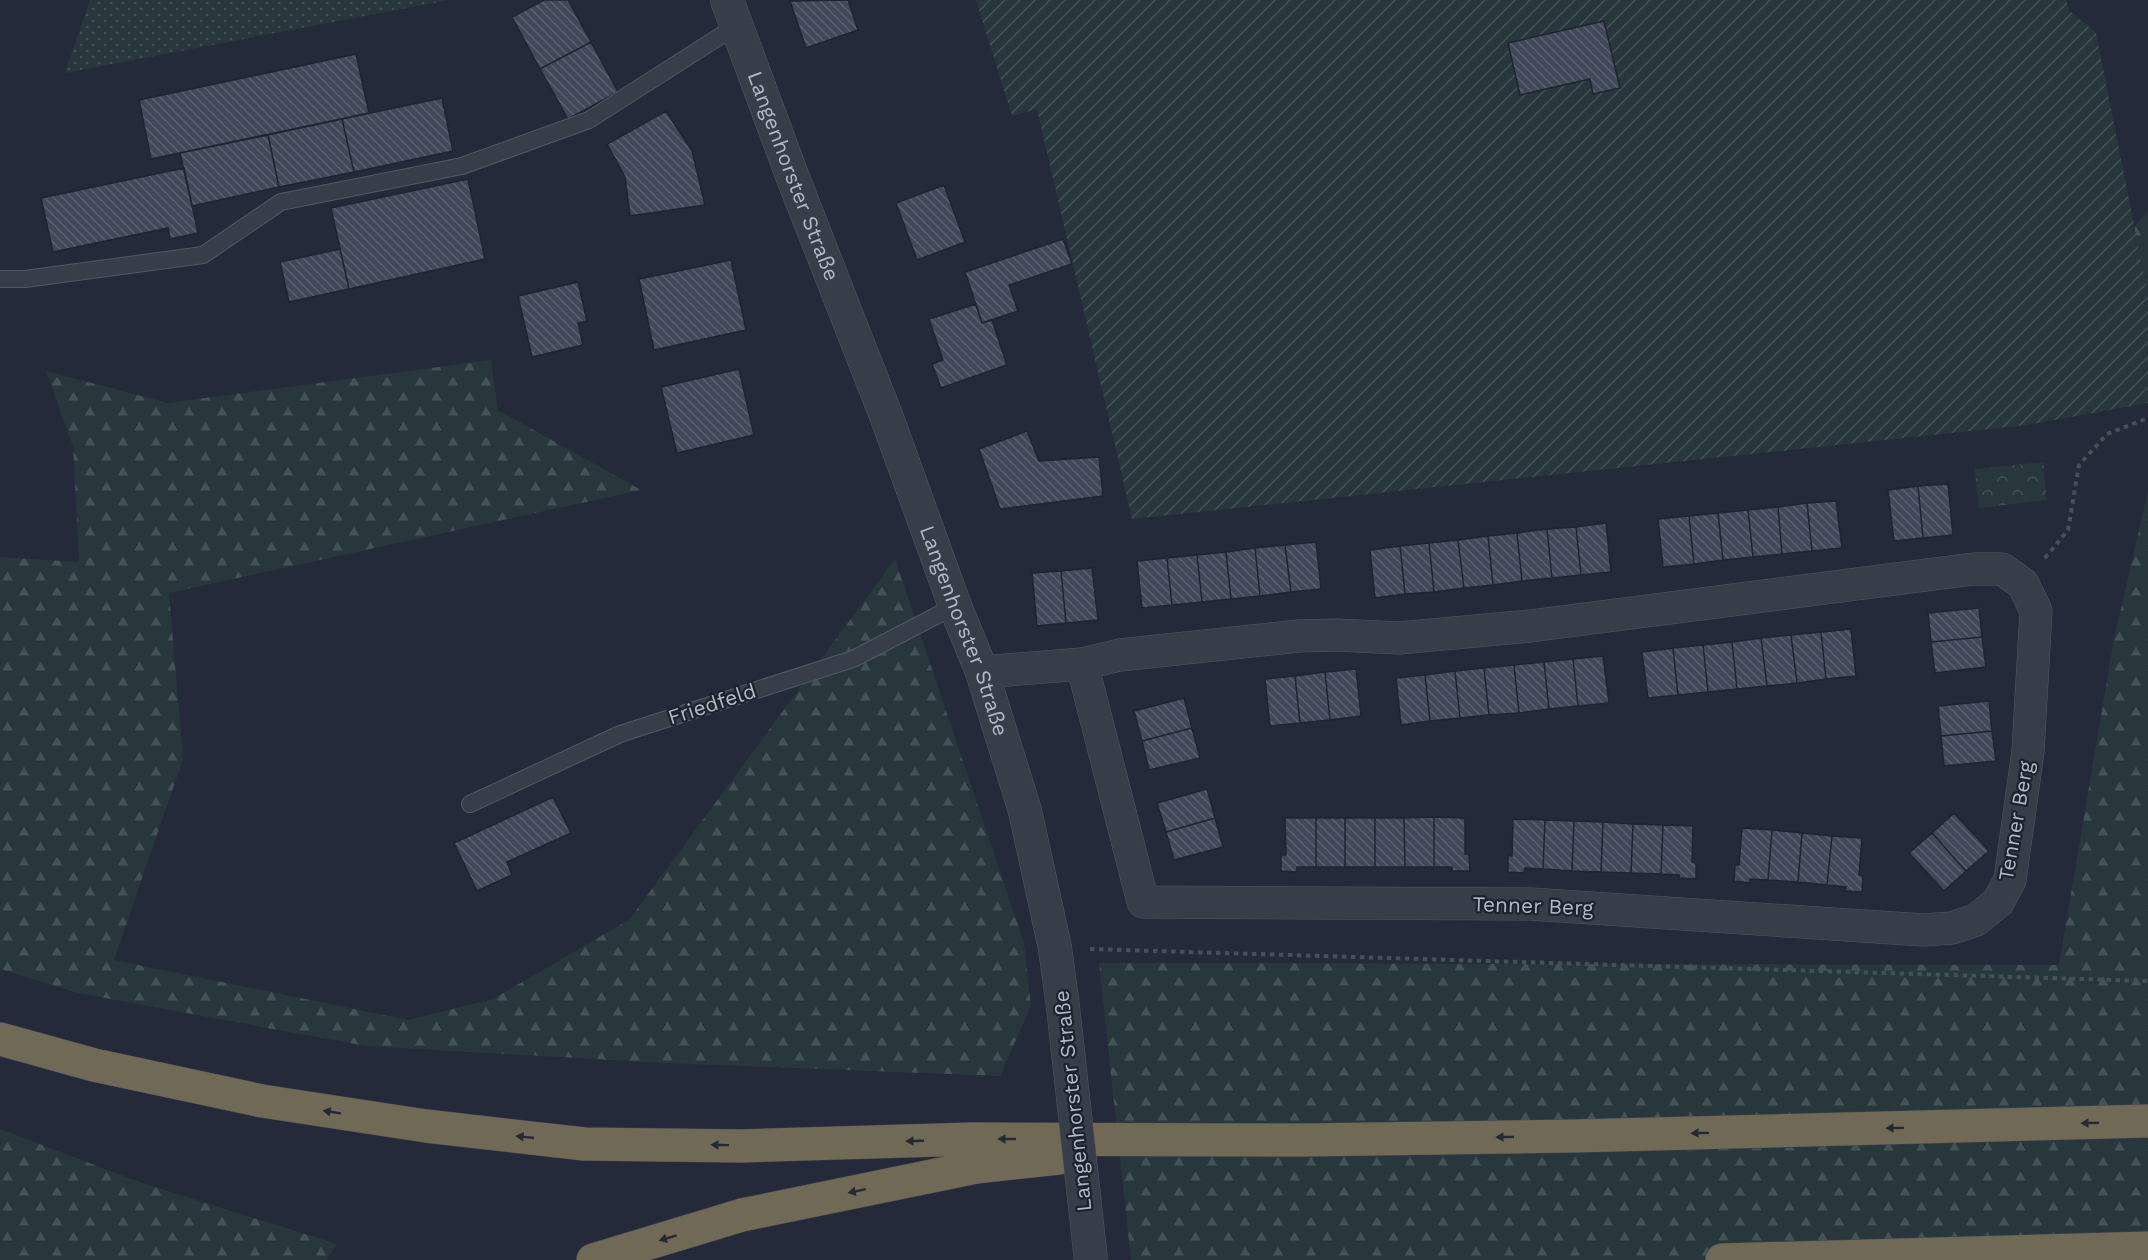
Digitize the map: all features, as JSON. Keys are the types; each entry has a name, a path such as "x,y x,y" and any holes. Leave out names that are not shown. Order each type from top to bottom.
{"highway":[{"path":"0,1039 94,1065 262,1101 426,1126 584,1144 741,1146 973,1139 1213,1141 1575,1136 2148,1121"},
{"path":"593,1260 742,1215 976,1167 1213,1141"},
{"path":"1722,1260 2148,1248"}],"street":[{"name":"Langenhorster Straße","path":"732,13 887,418 955,606 982,672 1025,811 1055,948 1091,1260"},
{"path":"982,672 1082,664 1120,655 1299,636 1399,638 1530,626 1973,569 2001,569 2023,584"},
{"name":"Tenner Berg","path":"1082,664 1143,902 1531,903 1923,930 1952,928 1976,920 1998,902 2010,880 2028,751 2035,642 2036,611 2023,584"}],"lane":[{"name":"Langenhorster Straße","path":"0,279 25,279 203,255 281,202 462,166 589,120 732,13"},
{"name":"Friedfeld","path":"470,804 620,734 853,659 955,606"}],"path":[{"path":"2023,584 2068,530 2079,465 2108,434 2148,418"},
{"path":"1087,949 2148,981"}],"green space":[{"path":"90,0 449,0 65,73"},
{"path":"976,0 2066,0 2069,10 2096,33 2148,295 2148,403 2027,425 1132,519 1037,109 1012,116"},
{"path":"2148,211 2148,295 2134,227"},
{"path":"491,360 498,410 641,490 169,593 183,759 114,960 408,1020 493,999 629,920 895,559 1024,943 1031,1006 1000,1076 665,1063 366,1046 78,993 0,969 0,557 79,562 73,446 46,371 168,403"},
{"path":"2043,462 2047,500 1979,508 1975,469"},
{"path":"2148,491 2148,1260 1131,1260 1099,963 2059,965 2114,639"},
{"path":"0,1129 145,1184 337,1244 326,1260 0,1260"}],"building":[{"path":"544,0 568,0 591,42 540,69 512,17"},
{"path":"848,0 858,30 806,48 790,1"},
{"path":"1604,21 1620,88 1593,94 1590,79 1520,95 1508,43"},
{"path":"591,42 618,92 568,119 540,69"},
{"path":"356,54 369,113 151,159 139,100"},
{"path":"442,98 453,151 354,172 342,119"},
{"path":"666,111 692,151 705,205 630,216 625,177 607,144"},
{"path":"342,119 354,172 279,187 268,135"},
{"path":"268,135 279,187 192,206 180,153"},
{"path":"184,168 198,233 170,239 168,228 53,252 41,198"},
{"path":"468,179 485,259 349,289 331,208"},
{"path":"944,185 965,242 917,260 896,203"},
{"path":"1063,239 1072,264 1009,285 1018,311 982,323 965,272"},
{"path":"340,249 349,289 289,302 280,262"},
{"path":"731,260 746,330 654,350 639,279"},
{"path":"578,282 587,321 578,323 583,345 532,357 518,296"},
{"path":"976,304 982,323 992,320 1007,365 941,388 932,364 943,360 929,319"},
{"path":"739,369 754,435 677,453 661,387"},
{"path":"1027,431 1039,461 1099,457 1103,496 1000,509 979,449"},
{"path":"1948,484 1953,535 1923,538 1918,486"},
{"path":"1918,486 1923,538 1894,541 1888,490"},
{"path":"1836,501 1842,548 1812,551 1807,503"},
{"path":"1807,503 1812,551 1782,554 1778,507"},
{"path":"1778,507 1782,554 1753,557 1748,510"},
{"path":"1748,510 1753,557 1723,560 1718,513"},
{"path":"1718,513 1723,560 1694,564 1689,516"},
{"path":"1689,516 1694,564 1663,567 1658,519"},
{"path":"1606,523 1611,572 1581,575 1576,527"},
{"path":"1576,527 1581,575 1552,578 1547,529"},
{"path":"1547,529 1552,578 1522,581 1517,533"},
{"path":"1517,533 1522,581 1493,585 1488,536"},
{"path":"1488,536 1493,585 1464,588 1458,540"},
{"path":"1458,540 1464,588 1434,592 1429,543"},
{"path":"1316,542 1321,589 1291,592 1285,545"},
{"path":"1429,543 1434,592 1405,594 1400,546"},
{"path":"1285,545 1291,592 1260,596 1255,548"},
{"path":"1400,546 1405,594 1375,598 1370,550"},
{"path":"1255,548 1260,596 1231,599 1226,552"},
{"path":"1226,552 1231,599 1202,602 1197,555"},
{"path":"1197,555 1202,602 1172,605 1167,558"},
{"path":"1167,558 1172,605 1142,608 1137,561"},
{"path":"1092,568 1098,620 1066,623 1061,571"},
{"path":"1061,571 1066,623 1037,626 1032,573"},
{"path":"1979,608 1982,637 1931,642 1928,613"},
{"path":"1851,629 1856,676 1826,679 1821,632"},
{"path":"1821,632 1826,679 1797,683 1791,635"},
{"path":"1791,635 1797,683 1767,686 1761,638"},
{"path":"1982,637 1986,667 1935,673 1931,642"},
{"path":"1761,638 1767,686 1737,689 1732,642"},
{"path":"1732,642 1737,689 1708,692 1703,645"},
{"path":"1703,645 1708,692 1678,695 1673,648"},
{"path":"1673,648 1678,695 1648,698 1642,652"},
{"path":"1603,656 1609,703 1578,706 1573,659"},
{"path":"1573,659 1578,706 1549,709 1544,662"},
{"path":"1544,662 1549,709 1519,713 1514,665"},
{"path":"1514,665 1519,713 1489,715 1484,668"},
{"path":"1484,668 1489,715 1460,718 1455,671"},
{"path":"1356,669 1361,716 1330,720 1325,672"},
{"path":"1455,671 1460,718 1430,721 1425,675"},
{"path":"1325,672 1330,720 1300,723 1295,676"},
{"path":"1425,675 1430,721 1401,725 1396,678"},
{"path":"1295,676 1300,723 1270,726 1265,679"},
{"path":"1184,698 1192,728 1142,741 1134,711"},
{"path":"1989,701 1992,731 1941,736 1938,706"},
{"path":"1192,728 1200,758 1149,770 1142,741"},
{"path":"1992,731 1996,761 1944,766 1941,736"},
{"path":"1207,789 1215,818 1166,832 1157,803"},
{"path":"553,797 571,833 507,862 512,875 477,891 454,843"},
{"path":"1954,813 1989,851 1966,871 1932,833"},
{"path":"1434,817 1465,818 1465,854 1469,855 1470,871 1452,871 1452,867 1434,867"},
{"path":"1434,817 1434,867 1405,867 1404,818"},
{"path":"1215,818 1223,847 1174,860 1166,832"},
{"path":"1285,818 1316,818 1316,867 1297,867 1297,872 1281,871 1281,855 1286,855"},
{"path":"1316,818 1345,818 1345,867 1316,867"},
{"path":"1345,818 1375,818 1375,867 1345,867"},
{"path":"1375,818 1404,818 1405,867 1375,867"},
{"path":"1513,819 1545,820 1543,869 1525,868 1524,873 1508,872 1508,855 1512,856"},
{"path":"1545,820 1574,821 1572,871 1543,869"},
{"path":"1574,821 1603,822 1601,872 1572,871"},
{"path":"1603,822 1633,824 1631,873 1601,872"},
{"path":"1633,824 1663,825 1661,874 1631,873"},
{"path":"1663,825 1693,826 1692,862 1696,863 1696,879 1661,874"},
{"path":"1742,828 1772,830 1768,880 1750,879 1750,883 1734,881 1735,865 1739,865"},
{"path":"1772,830 1802,833 1798,882 1768,880"},
{"path":"1802,833 1832,836 1827,885 1798,882"},
{"path":"1932,833 1966,871 1944,891 1909,853"},
{"path":"1832,836 1862,838 1859,875 1863,876 1862,892 1845,891 1846,887 1827,885"}]}
